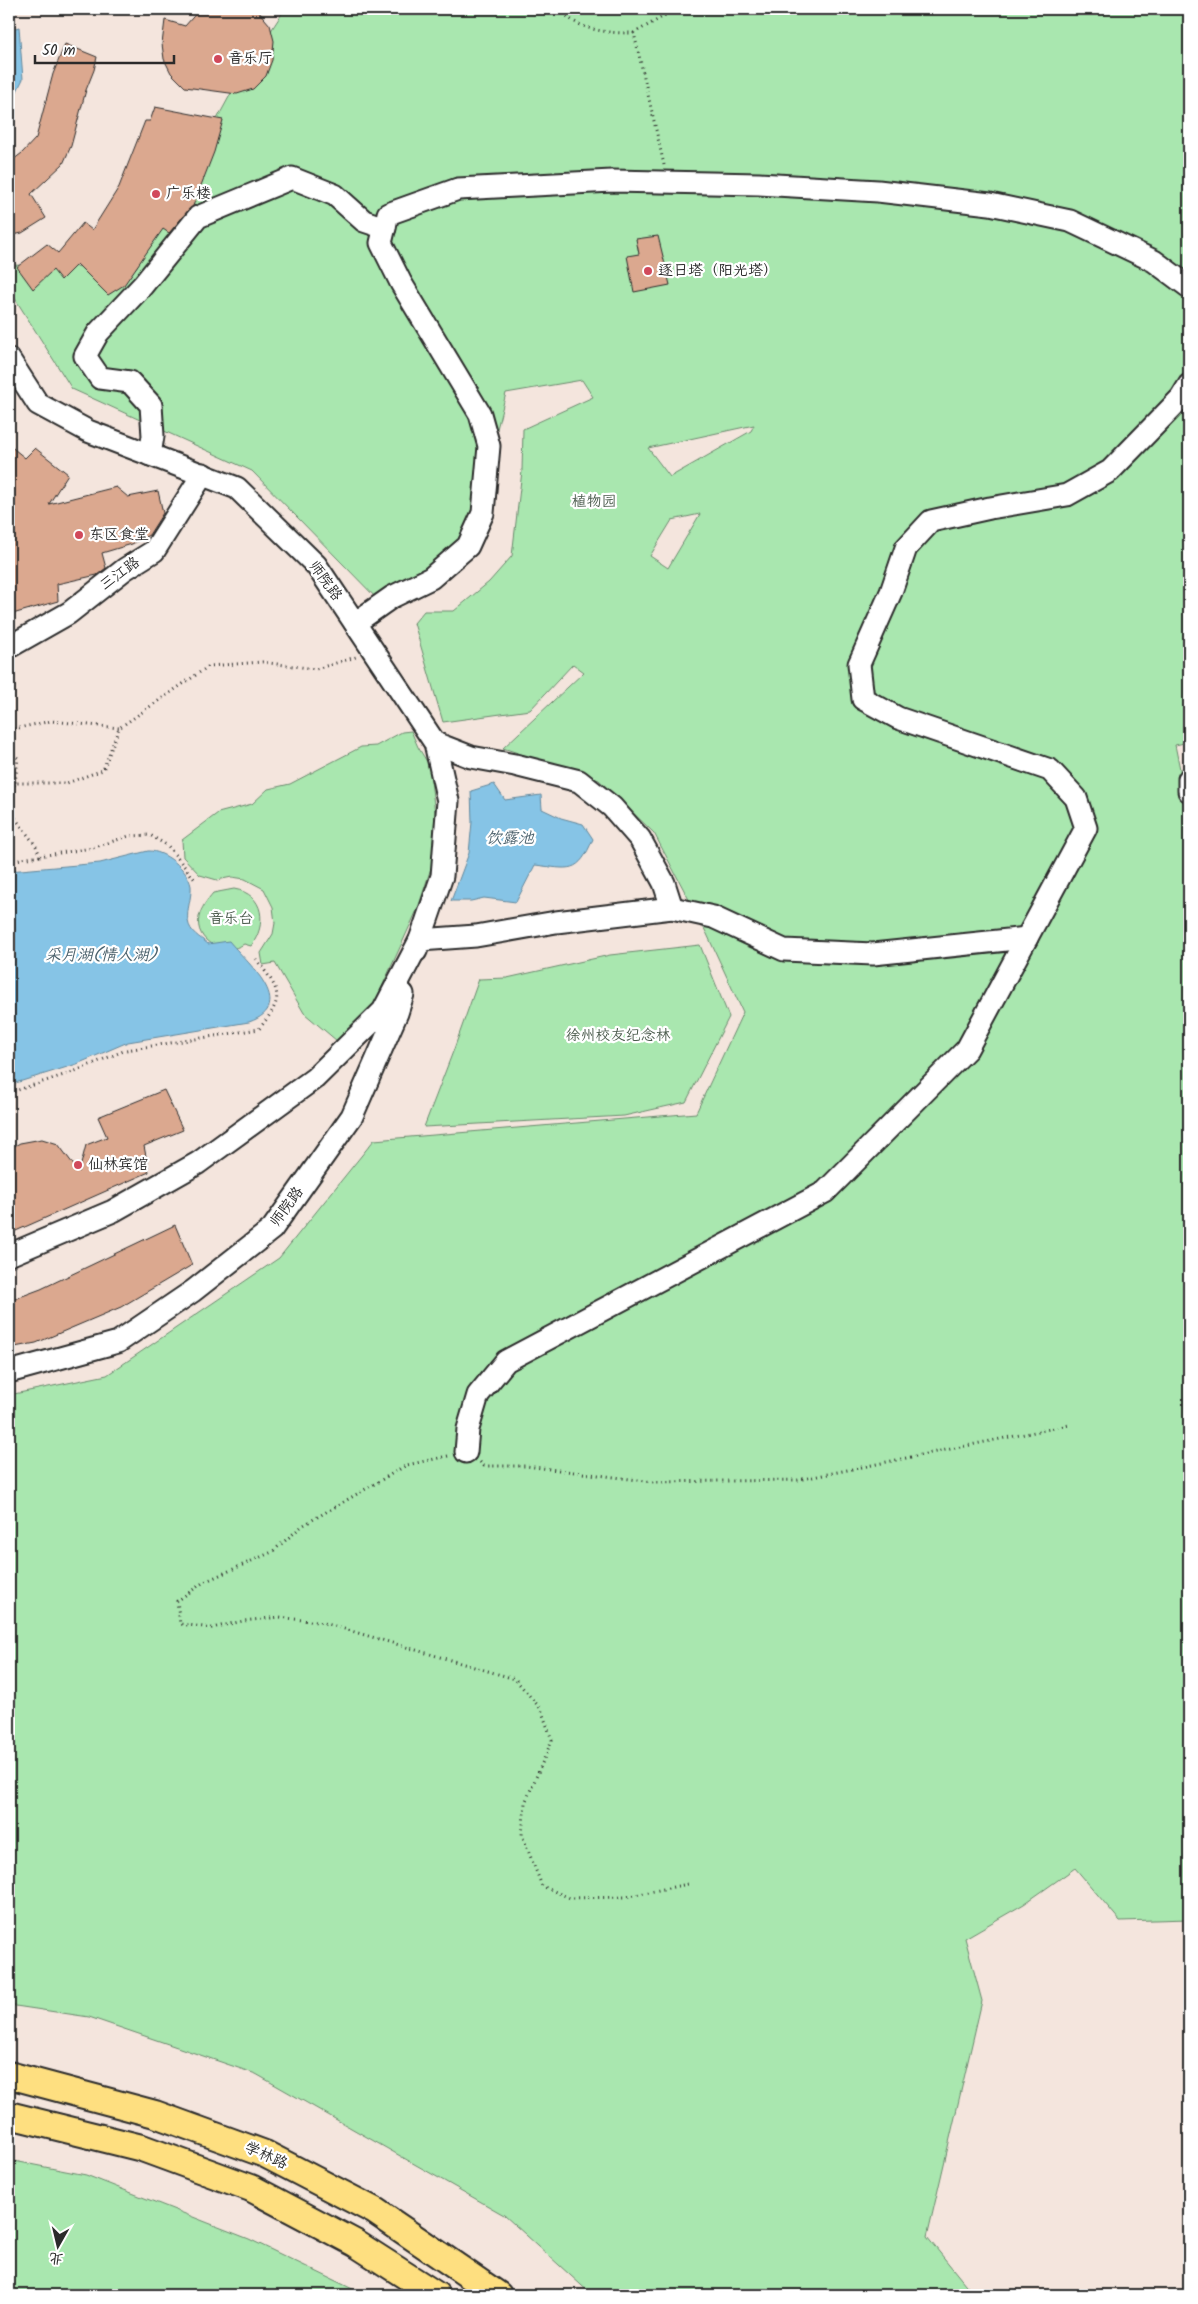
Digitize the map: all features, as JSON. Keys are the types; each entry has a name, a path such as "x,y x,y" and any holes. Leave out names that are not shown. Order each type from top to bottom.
{"main road":[{"name":"学林路","path":"9,2075 155,2114 265,2154 375,2211 498,2295"},
{"path":"9,2115 142,2148 251,2188 355,2243 436,2295"}],"street":[{"path":"150,455 153,436 150,405 130,382 100,378 85,356 98,333 143,285 198,217 292,178 335,195 364,221 385,228"},
{"path":"355,623 392,597 431,578 468,546 482,513 489,446 480,414 401,282 381,243 388,214 458,189 612,181 759,184 878,191 990,204 1070,221 1154,261 1189,287"},
{"name":"师院路","path":"9,359 38,404 88,431 237,488 316,565 435,743 448,801 442,876 397,1013 352,1116 272,1229 192,1292 118,1342 9,1372"},
{"path":"466,1452 468,1429 478,1395 506,1361 826,1192 966,1049 1086,828 1076,798 1050,770 898,718 864,699 858,664 891,592 906,548 931,521 1067,495 1110,471 1181,398 1189,385"},
{"name":"三江路","path":"9,647 69,613 124,569 154,551 203,474"},
{"path":"435,743 471,757 515,765 579,781 612,806 640,839 664,883 672,908"},
{"path":"1189,779 1189,791"},
{"path":"420,940 476,936 556,922 672,908 713,917 784,950 873,954 1027,938"},
{"name":"师院路","path":"9,1255 113,1211 198,1163 315,1078 383,1011 420,940"}],"path":[{"path":"560,9 568,18 592,29 610,33 634,33 668,14 673,9"},
{"path":"634,33 668,182"},
{"path":"9,784 67,783 103,770 119,728 209,666 262,662 316,669 373,651"},
{"path":"9,730 51,721 119,728"},
{"path":"9,751 18,758 15,783 9,794"},
{"path":"9,810 36,846 40,856"},
{"path":"9,861 92,848 129,836 150,835 168,846 196,881"},
{"path":"9,1093 73,1072 126,1050 259,1029 277,1004 278,994 275,984 256,960"},
{"path":"688,1884 625,1898 570,1898 542,1886 522,1835 525,1803 552,1740 541,1709 515,1679 324,1623 280,1617 212,1628 180,1624 176,1601 204,1582 272,1552 302,1526 407,1465 466,1452 484,1466 526,1466 654,1482 798,1480 1069,1425"}],"green space":[{"name":"植物园","path":"285,9 1189,9 1189,742 1175,745 1189,813 1189,1919 1120,1921 1075,1868 1024,1904 965,1938 982,2001 927,2237 974,2295 592,2295 504,2215 256,2074 89,2017 9,2005 9,1395 107,1375 279,1258 374,1140 696,1113 743,1012 707,934 654,833 599,780 503,748 584,672 573,664 530,710 443,722 414,623 424,611 454,611 489,582 512,556 522,471 523,429 593,397 582,380 506,393 472,529 385,607 252,471 72,389 9,289 9,265 136,268 235,86","holes":["754,425 751,431 670,477 648,448","700,514 668,568 650,556 672,520"]},
{"path":"411,731 429,765 435,813 432,865 418,908 375,1002 357,1023 337,1041 304,1013 275,963 263,965 261,953 273,934 275,923 273,907 264,889 245,879 232,877 217,880 200,875 183,857 182,840 218,813 252,804 268,789 290,784 361,747 376,746 402,732"},
{"name":"音乐台","path":"234,889 252,897 257,904 261,920 259,929 251,946 244,944 236,948 220,948 212,945 201,934 199,917 201,910 213,893"},
{"name":"徐州校友纪念林","path":"700,945 729,1017 686,1102 624,1116 424,1127 479,979 507,978 610,955"},
{"path":"9,2160 86,2175 249,2239 365,2295 9,2295"}],"water":[{"path":"19,27 23,79 9,107 9,30"},
{"name":"饮露池","path":"494,784 505,800 541,795 542,809 561,818 583,824 593,839 583,859 572,867 557,868 535,865 516,902 484,898 471,901 451,901 469,853 472,822 471,791"},
{"name":"采月湖(情人湖)","path":"148,851 168,857 185,873 191,886 188,917 191,929 208,944 229,941 256,971 264,983 269,994 269,1005 263,1014 249,1022 128,1042 77,1064 9,1085 9,871 100,863"}],"building":[{"name":"音乐厅","path":"200,9 253,9 258,11 270,25 274,41 272,60 266,76 253,89 237,94 185,87 171,73 164,59 162,44 165,20 185,26"},
{"path":"65,44 97,57 94,70 86,90 71,146 63,164 31,194 46,218 22,233 9,236 9,163 36,138 53,74"},
{"name":"广乐楼","path":"155,107 223,120 214,152 193,206 169,233 163,229 124,285 108,295 77,264 61,280 53,270 33,289 17,267 47,244 58,253 83,223 92,230 119,187 145,121 150,121"},
{"name":"逐日塔（阳光塔）","path":"658,236 670,285 634,292 627,256 639,254 636,239"},
{"name":"东区食堂","path":"9,445 25,458 35,448 68,474 49,504 116,487 128,497 158,491 163,513 149,535 132,544 102,553 106,568 97,575 57,584 58,601 9,615"},
{"name":"仙林宾馆","path":"164,1090 183,1130 144,1146 149,1172 9,1234 9,1149 20,1143 42,1139 58,1144 79,1172 86,1145 107,1137 98,1117"},
{"path":"175,1225 192,1265 121,1307 36,1343 9,1348 9,1301 41,1289"}],"place":[{"name":"音乐厅","path":"218,59"},
{"name":"广乐楼","path":"156,194"},
{"name":"逐日塔（阳光塔）","path":"648,271"},
{"name":"东区食堂","path":"79,535"},
{"name":"仙林宾馆","path":"78,1165"}]}
